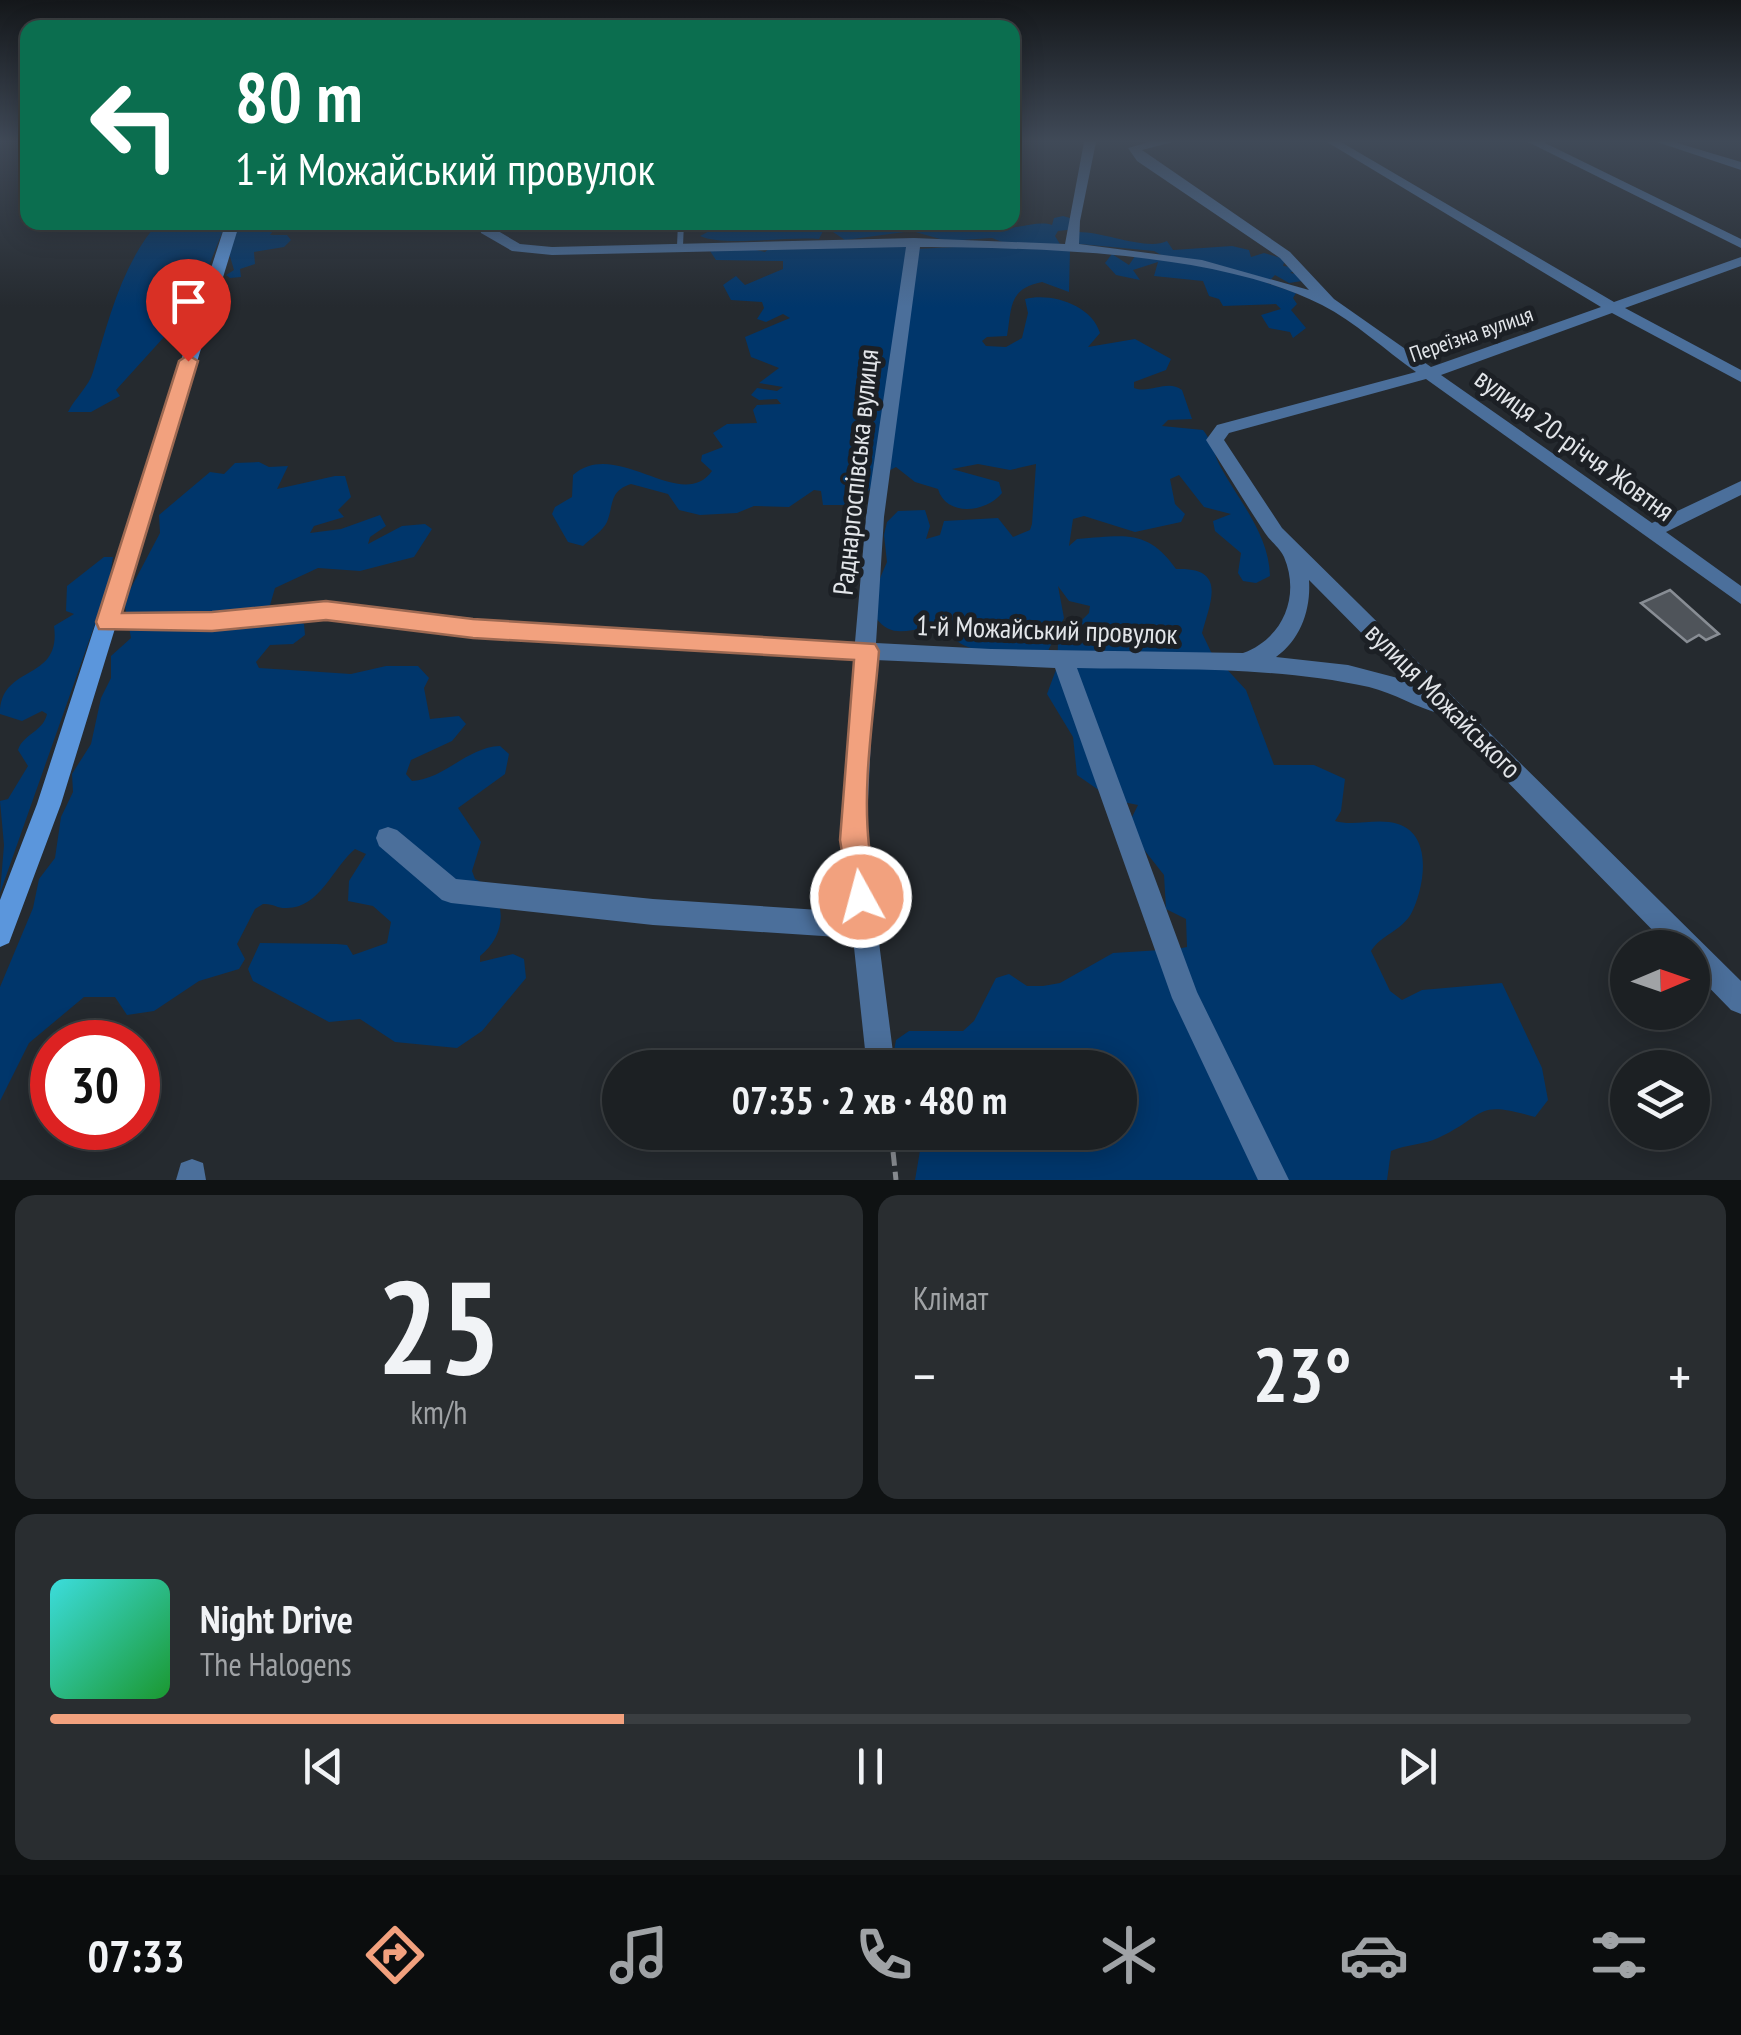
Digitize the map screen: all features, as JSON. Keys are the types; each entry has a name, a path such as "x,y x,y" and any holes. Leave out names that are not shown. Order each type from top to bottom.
{"street":[{"path":"1072,248 1076,197"},
{"path":"1199,197 1285,255 1311,278 1328,302"},
{"path":"1426,197 1612,308 1741,377"},
{"path":"1646,197 1741,244"},
{"path":"0,934 50,804 230,230"},
{"path":"486,230 517,248 914,242 1072,248 1239,272 1328,302"},
{"name":"Раднаргоспівська вулиця","path":"879,1050 854,840 875,516 914,242"},
{"name":"Переїзна вулиця","path":"1215,440 1223,429 1431,373 1741,261"},
{"name":"вулиця 20-річчя Жовтня","path":"1328,302 1741,596"},
{"name":"вулиця Можайського","path":"1215,440 1274,533 1672,930"},
{"path":"1650,532 1741,487"},
{"path":"1244,662 1264,657 1291,632 1300,588 1291,549"},
{"name":"1-й Можайський провулок","path":"108,622 212,622 326,610 473,629 867,651 1244,662 1406,686 1464,719"},
{"path":"1063,658 1186,998 1274,1180"},
{"path":"388,838 451,891 653,912 864,926"},
{"name":"вулиця Можайського","path":"1710,968 1741,1000"}],"lane":[{"path":"680,246 681,230"}],"path":[{"path":"893,1150 896,1180"}],"shaded area":[{"path":"1054,218 1070,218 1075,229 1058,231 1055,236 1060,244 1054,245 1007,244 992,238 947,241 912,231 845,240 833,232 836,230 1020,230 1020,226 1052,225"},
{"path":"152,230 223,230 193,305 116,390 120,396 91,412 68,412 91,377 111,313"},
{"path":"237,230 272,230 270,235 287,235 291,240 284,247 254,252 255,264 240,269 241,277 226,275 234,270 229,253"},
{"path":"712,230 823,230 819,239 740,241 700,236"},
{"path":"1079,232 1137,243 1167,241 1173,250 1232,246 1249,250 1251,257 1264,253 1285,259 1283,266 1292,267 1294,271 1290,273 1298,274 1302,281 1289,283 1275,275 1267,283 1296,293 1293,298 1297,304 1291,310 1306,328 1293,338 1290,332 1269,328 1261,315 1281,309 1276,304 1223,306 1219,299 1209,296 1203,281 1154,276 1158,262 1133,270 1140,280 1116,275 1105,263 1112,254 1129,265 1135,256 1172,261 1154,251 1080,244 1076,241"},
{"path":"899,244 915,249 976,246 1070,250 1069,292 1042,282 1023,289 1011,308 1007,336 987,337 982,341 986,346 1006,347 1022,338 1028,313 1025,299 1047,297 1080,308 1096,323 1100,333 1088,347 1135,339 1171,359 1166,370 1134,382 1134,388 1171,386 1182,390 1192,419 1168,420 1162,426 1203,430 1206,434 1259,532 1270,576 1256,583 1243,581 1238,573 1241,553 1215,531 1213,521 1231,514 1204,507 1179,475 1170,479 1175,504 1185,514 1181,522 1135,532 1084,516 1073,519 1069,546 1077,539 1133,538 1155,547 1176,569 1192,570 1209,580 1211,598 1202,633 1211,652 1246,690 1274,765 1314,765 1345,779 1341,811 1335,821 1390,822 1409,830 1417,839 1423,863 1416,903 1407,920 1371,951 1390,991 1402,1000 1422,990 1502,983 1542,1068 1548,1100 1535,1117 1501,1109 1482,1112 1438,1138 1391,1151 1387,1180 915,1180 920,1150 1137,1150 1137,1050 894,1050 896,1040 909,1031 963,1031 974,1021 996,978 1009,974 1027,986 1043,986 1060,983 1113,953 1187,947 1186,919 1166,909 1164,875 1138,842 1131,819 1138,805 1113,800 1077,775 1073,737 1047,694 1057,667 1058,644 1089,613 1090,606 1069,601 1058,586 1064,618 1048,651 977,650 941,631 891,630 876,618 878,583 887,562 884,535 887,522 898,511 925,510 930,526 926,539 940,535 944,521 998,518 1013,537 1030,530 1032,524 1036,464 1010,470 978,464 952,469 999,482 1002,493 995,500 967,509 949,504 938,489 915,482 896,467 881,475 857,505 823,505 821,491 814,490 789,507 754,506 737,513 700,515 679,510 668,494 631,484 616,494 599,532 583,546 568,542 552,514 555,507 572,497 573,475 590,466 609,464 666,481 699,482 712,471 701,461 702,455 723,447 713,433 727,424 757,423 753,410 757,405 781,404 777,399 759,400 751,395 757,388 777,391 783,387 759,383 779,368 751,357 745,337 790,318 783,314 766,322 757,319 764,308 762,302 731,300 723,285 736,276 745,285 783,269 783,261 716,260 710,251 743,247 765,252 770,248"},
{"path":"235,463 288,466 277,489 345,476 351,497 338,510 344,517 314,526 310,533 341,529 380,515 386,526 370,537 368,544 402,526 425,524 432,529 414,557 360,571 318,568 275,588 268,612 304,624 305,635 293,644 270,645 256,662 259,668 351,674 386,666 418,666 429,678 424,688 430,719 459,716 466,724 452,741 411,760 406,774 412,781 435,775 488,748 500,746 509,754 505,774 458,808 481,842 472,871 475,879 494,894 501,915 496,937 480,956 480,962 513,954 524,959 526,978 482,1031 457,1048 395,1042 360,1019 329,1022 253,981 248,969 260,943 347,945 353,955 387,943 391,922 373,906 348,901 349,881 366,854 355,849 308,901 287,908 263,904 255,909 237,944 245,959 239,969 199,981 154,1011 127,1015 115,997 84,997 56,1020 30,1020 30,1042 0,1101 0,987 33,908 39,879 55,858 61,817 73,792 72,774 91,744 101,698 111,678 111,656 131,638 124,601 160,533 159,515 210,472 224,474"},
{"path":"104,557 113,557 108,587 0,893 4,845 0,801 8,799 28,766 18,750 47,714 42,711 22,721 0,714 3,698 10,687 49,657 54,626 74,614 66,611 67,586"}],"building":[{"path":"1670,590 1719,634 1706,640 1699,635 1687,642 1641,603"}],"route":[{"path":"188,361 108,622 212,622 326,610 473,629 867,651 855,782 854,840 861,897"}]}
